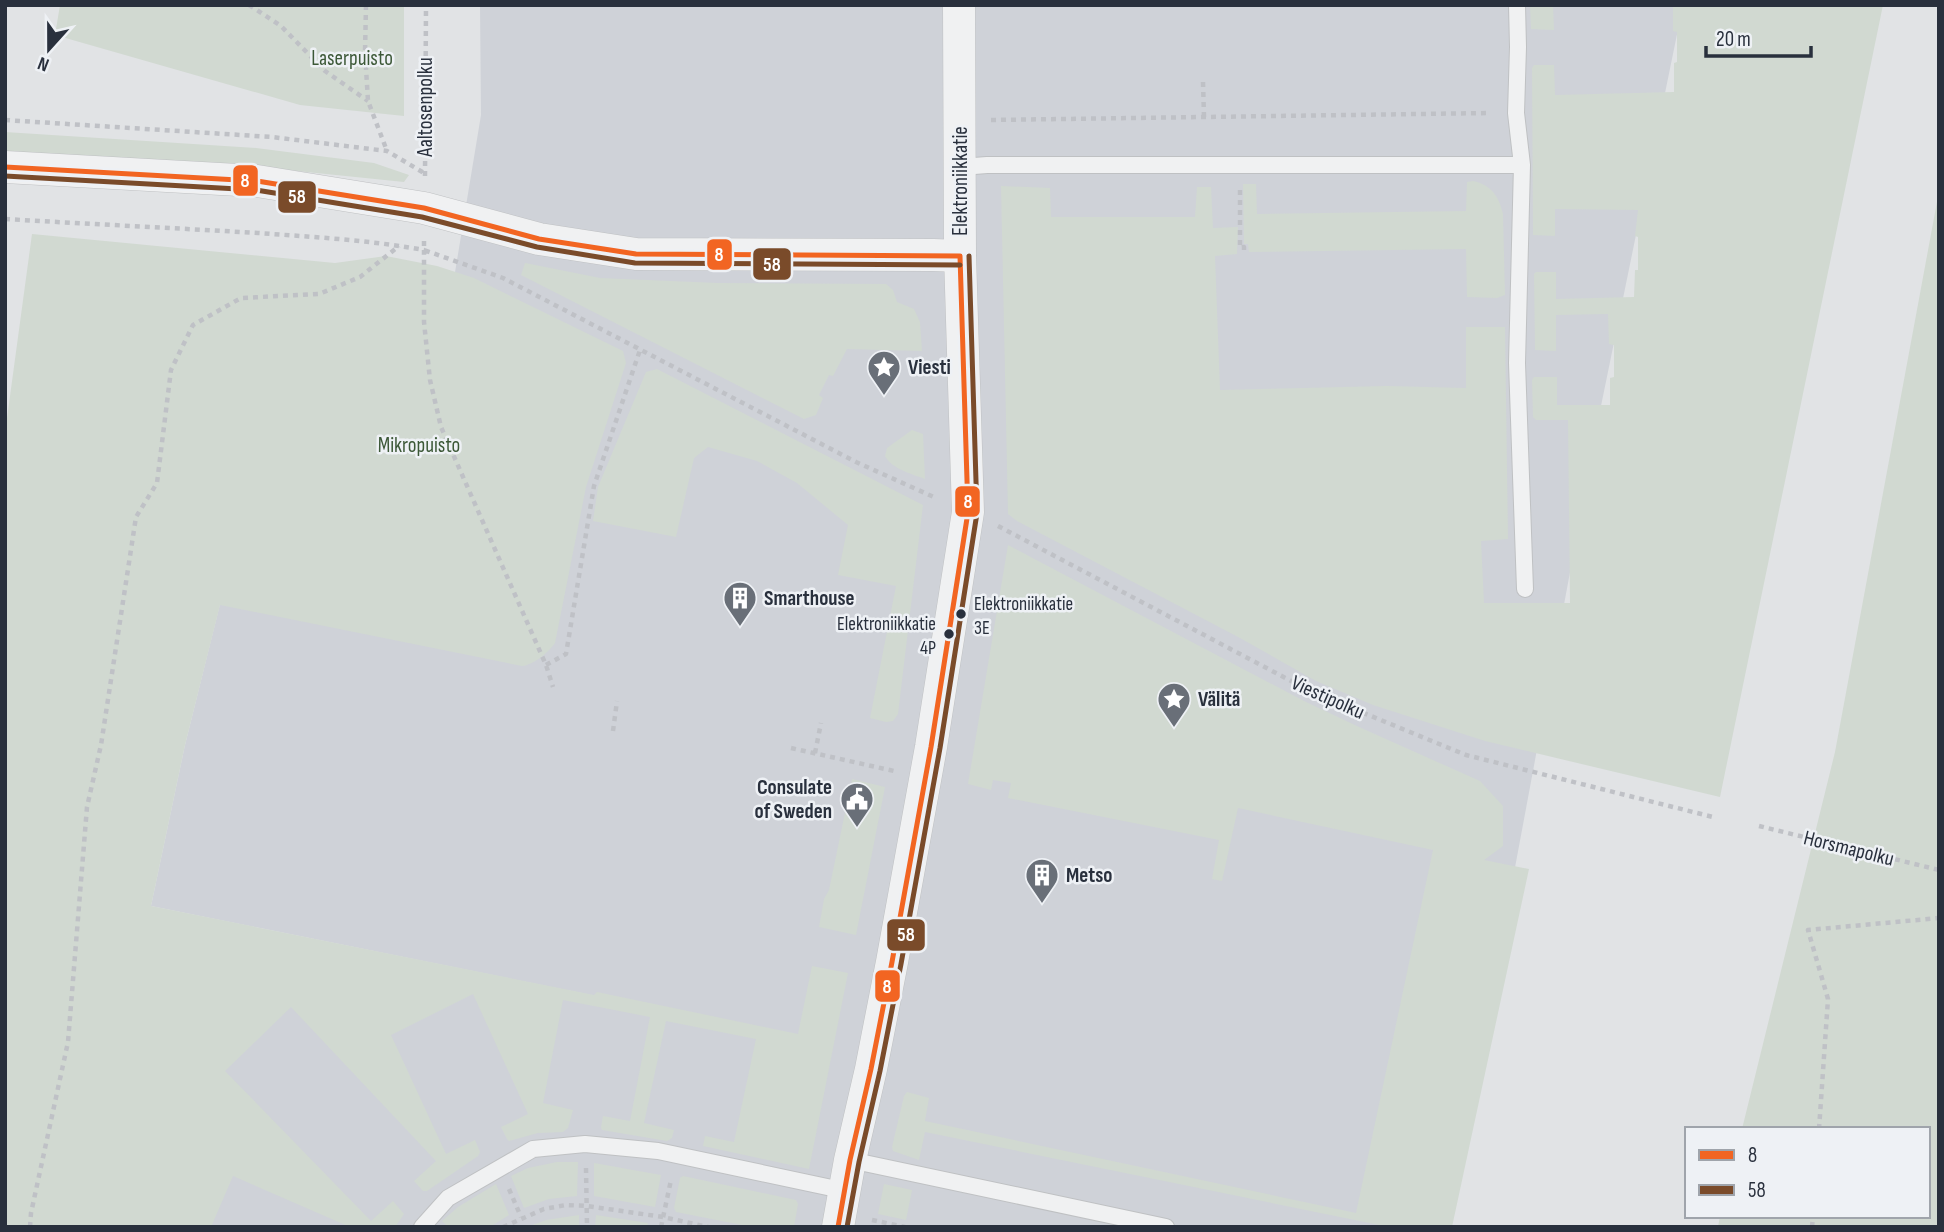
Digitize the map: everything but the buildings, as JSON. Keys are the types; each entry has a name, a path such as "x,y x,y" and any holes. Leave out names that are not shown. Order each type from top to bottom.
{"street":[{"name":"Elektroniikkatie","path":"838,1227 932,747 968,512 960,257 958,5"},
{"path":"5,167 257,181 424,208 539,239 635,254 960,257"}],"lane":[{"path":"1517,5 1516,113 1522,165 1517,363 1525,589"},
{"path":"961,167 1522,165"},
{"path":"422,1227 448,1198 533,1149 585,1144 848,1175 1166,1227"}],"path":[{"path":"249,5 281,26 325,71 368,101"},
{"path":"366,5 368,101 387,151"},
{"name":"Aaltosenpolku","path":"426,5 424,322 430,380 441,427 553,687"},
{"path":"1203,82 1204,117"},
{"path":"987,120 1516,113"},
{"path":"5,120 272,137 387,151 438,178"},
{"path":"1240,165 1240,248 1244,247 1244,255"},
{"name":"Viestipolku","path":"5,219 274,234 424,250 503,278 856,462 1011,533 1310,691 1466,755 1713,817"},
{"path":"30,1227 68,1042 87,807 101,745 136,517 157,483 171,370 193,325 241,298 319,294 360,277 399,246"},
{"path":"545,665 566,654 594,486 640,350"},
{"path":"932,510 934,485"},
{"path":"613,731 617,701"},
{"path":"815,753 821,723"},
{"path":"791,748 898,772 900,761"},
{"name":"Horsmapolku","path":"1759,826 1939,870"},
{"path":"1819,1127 1828,999 1808,930 1939,918"},
{"path":"585,1144 587,1227"},
{"path":"661,1227 676,1155"},
{"path":"503,1227 544,1209 566,1205 663,1217 708,1227"},
{"path":"871,1220 905,1227"}],"shaded area":[{"path":"480,5 1683,5 1601,406 1448,1227 191,1227 232,957 270,1002 347,988 442,987 485,990 506,1027 545,1011 551,997 591,995 151,906 185,745 220,604 239,605 402,593 481,115"}],"green space":[{"name":"Laserpuisto","path":"60,5 404,5 404,116 300,105 55,35"},
{"path":"1530,5 1553,5 1554,30 1531,29"},
{"path":"1673,5 1883,5 1720,797 1485,741 1373,705 1316,681 1008,514 1001,186 1050,188 1051,217 1195,217 1197,187 1211,187 1213,228 1238,227 1237,254 1215,256 1220,390 1387,386 1466,388 1466,327 1505,327 1508,539 1481,541 1484,603 1570,603 1568,420 1536,420 1533,417 1532,380 1534,377 1557,377 1557,405 1610,405 1610,378 1614,377 1614,345 1609,344 1608,314 1556,315 1556,351 1535,350 1534,274 1556,272 1556,299 1634,297 1635,270 1638,270 1638,237 1635,236 1638,210 1555,209 1555,236 1533,235 1532,68 1534,65 1554,65 1555,95 1674,92 1677,32 1673,31"},
{"path":"5,132 256,148 374,163 409,175 404,182 258,167 5,152"},
{"path":"1467,182 1485,185 1493,192 1503,214 1505,295 1497,298 1467,297 1466,249 1249,252 1248,244 1244,244 1243,184 1256,184 1257,214 1466,211"},
{"path":"1939,191 1939,1227 1718,1227 1720,1218 1930,1218 1930,1127 1742,1127 1835,752"},
{"name":"Mikropuisto","path":"32,234 335,263 386,256 437,266 474,278 623,351 626,363 586,487 555,643 535,661 522,666 220,605 185,745 151,906 594,995 597,992 798,1034 812,966 848,973 809,1169 703,1146 705,1136 734,1142 756,1039 666,1021 644,1123 674,1130 672,1138 667,1141 602,1130 603,1116 630,1121 650,1017 563,1000 543,1103 573,1110 568,1128 563,1132 538,1133 509,1141 501,1127 528,1114 473,994 391,1035 446,1154 475,1140 480,1152 427,1191 423,1191 414,1181 436,1161 291,1007 225,1071 371,1221 393,1201 404,1214 395,1227 350,1227 233,1176 211,1227 5,1227 5,433"},
{"path":"525,263 600,278 718,283 886,284 893,290 897,302 914,309 920,322 922,351 847,349 819,395 823,398 816,415 804,419 521,275"},
{"path":"657,369 923,505 898,714 893,721 870,718 896,586 838,575 848,525 797,483 757,461 708,447 694,458 676,537 593,521 598,487 646,372"},
{"path":"912,430 923,434 925,479 897,468 885,456 887,448"},
{"path":"1008,545 1304,701 1480,781 1503,806 1503,846 1484,860 1529,869 1452,1227 1389,1227 925,1132 919,1160 893,1151 907,1092 929,1098 925,1121 1356,1213 1433,850 1238,808 1222,881 1212,879 1219,840 1008,798 1011,783 993,780 991,790 968,784"},
{"path":"852,779 885,787 856,935 819,927"},
{"path":"557,1162 578,1162 577,1196 549,1199 524,1208 511,1176 528,1168"},
{"path":"594,1163 661,1175 655,1207 594,1196"},
{"path":"683,1176 796,1200 798,1204 794,1227 752,1227 676,1212 674,1208 680,1178"},
{"path":"496,1184 509,1215 490,1227 448,1227 442,1221 458,1207"},
{"path":"884,1184 912,1190 906,1220 878,1214"},
{"path":"579,1215 579,1227 527,1227 546,1220"},
{"path":"596,1215 648,1223 647,1227 595,1227"}],"transit line":[{"name":"8","path":"5,167 257,181 424,208 539,239 636,254 960,256"},
{"name":"58","path":"5,176 256,190 422,217 537,247 635,263 960,265"},
{"name":"8","path":"838,1227 892,962 931,747 968,512 960,256"},
{"name":"58","path":"847,1227 901,964 940,748 977,513 969,256"}],"place":[{"name":"Viesti","path":"884,397"},
{"name":"Elektroniikkatie 3E","path":"961,614"},
{"name":"Smarthouse","path":"740,628"},
{"name":"Elektroniikkatie 4P","path":"949,634"},
{"name":"Välitä","path":"1174,729"},
{"name":"Consulate of Sweden","path":"857,829"},
{"name":"Metso","path":"1042,905"}]}
